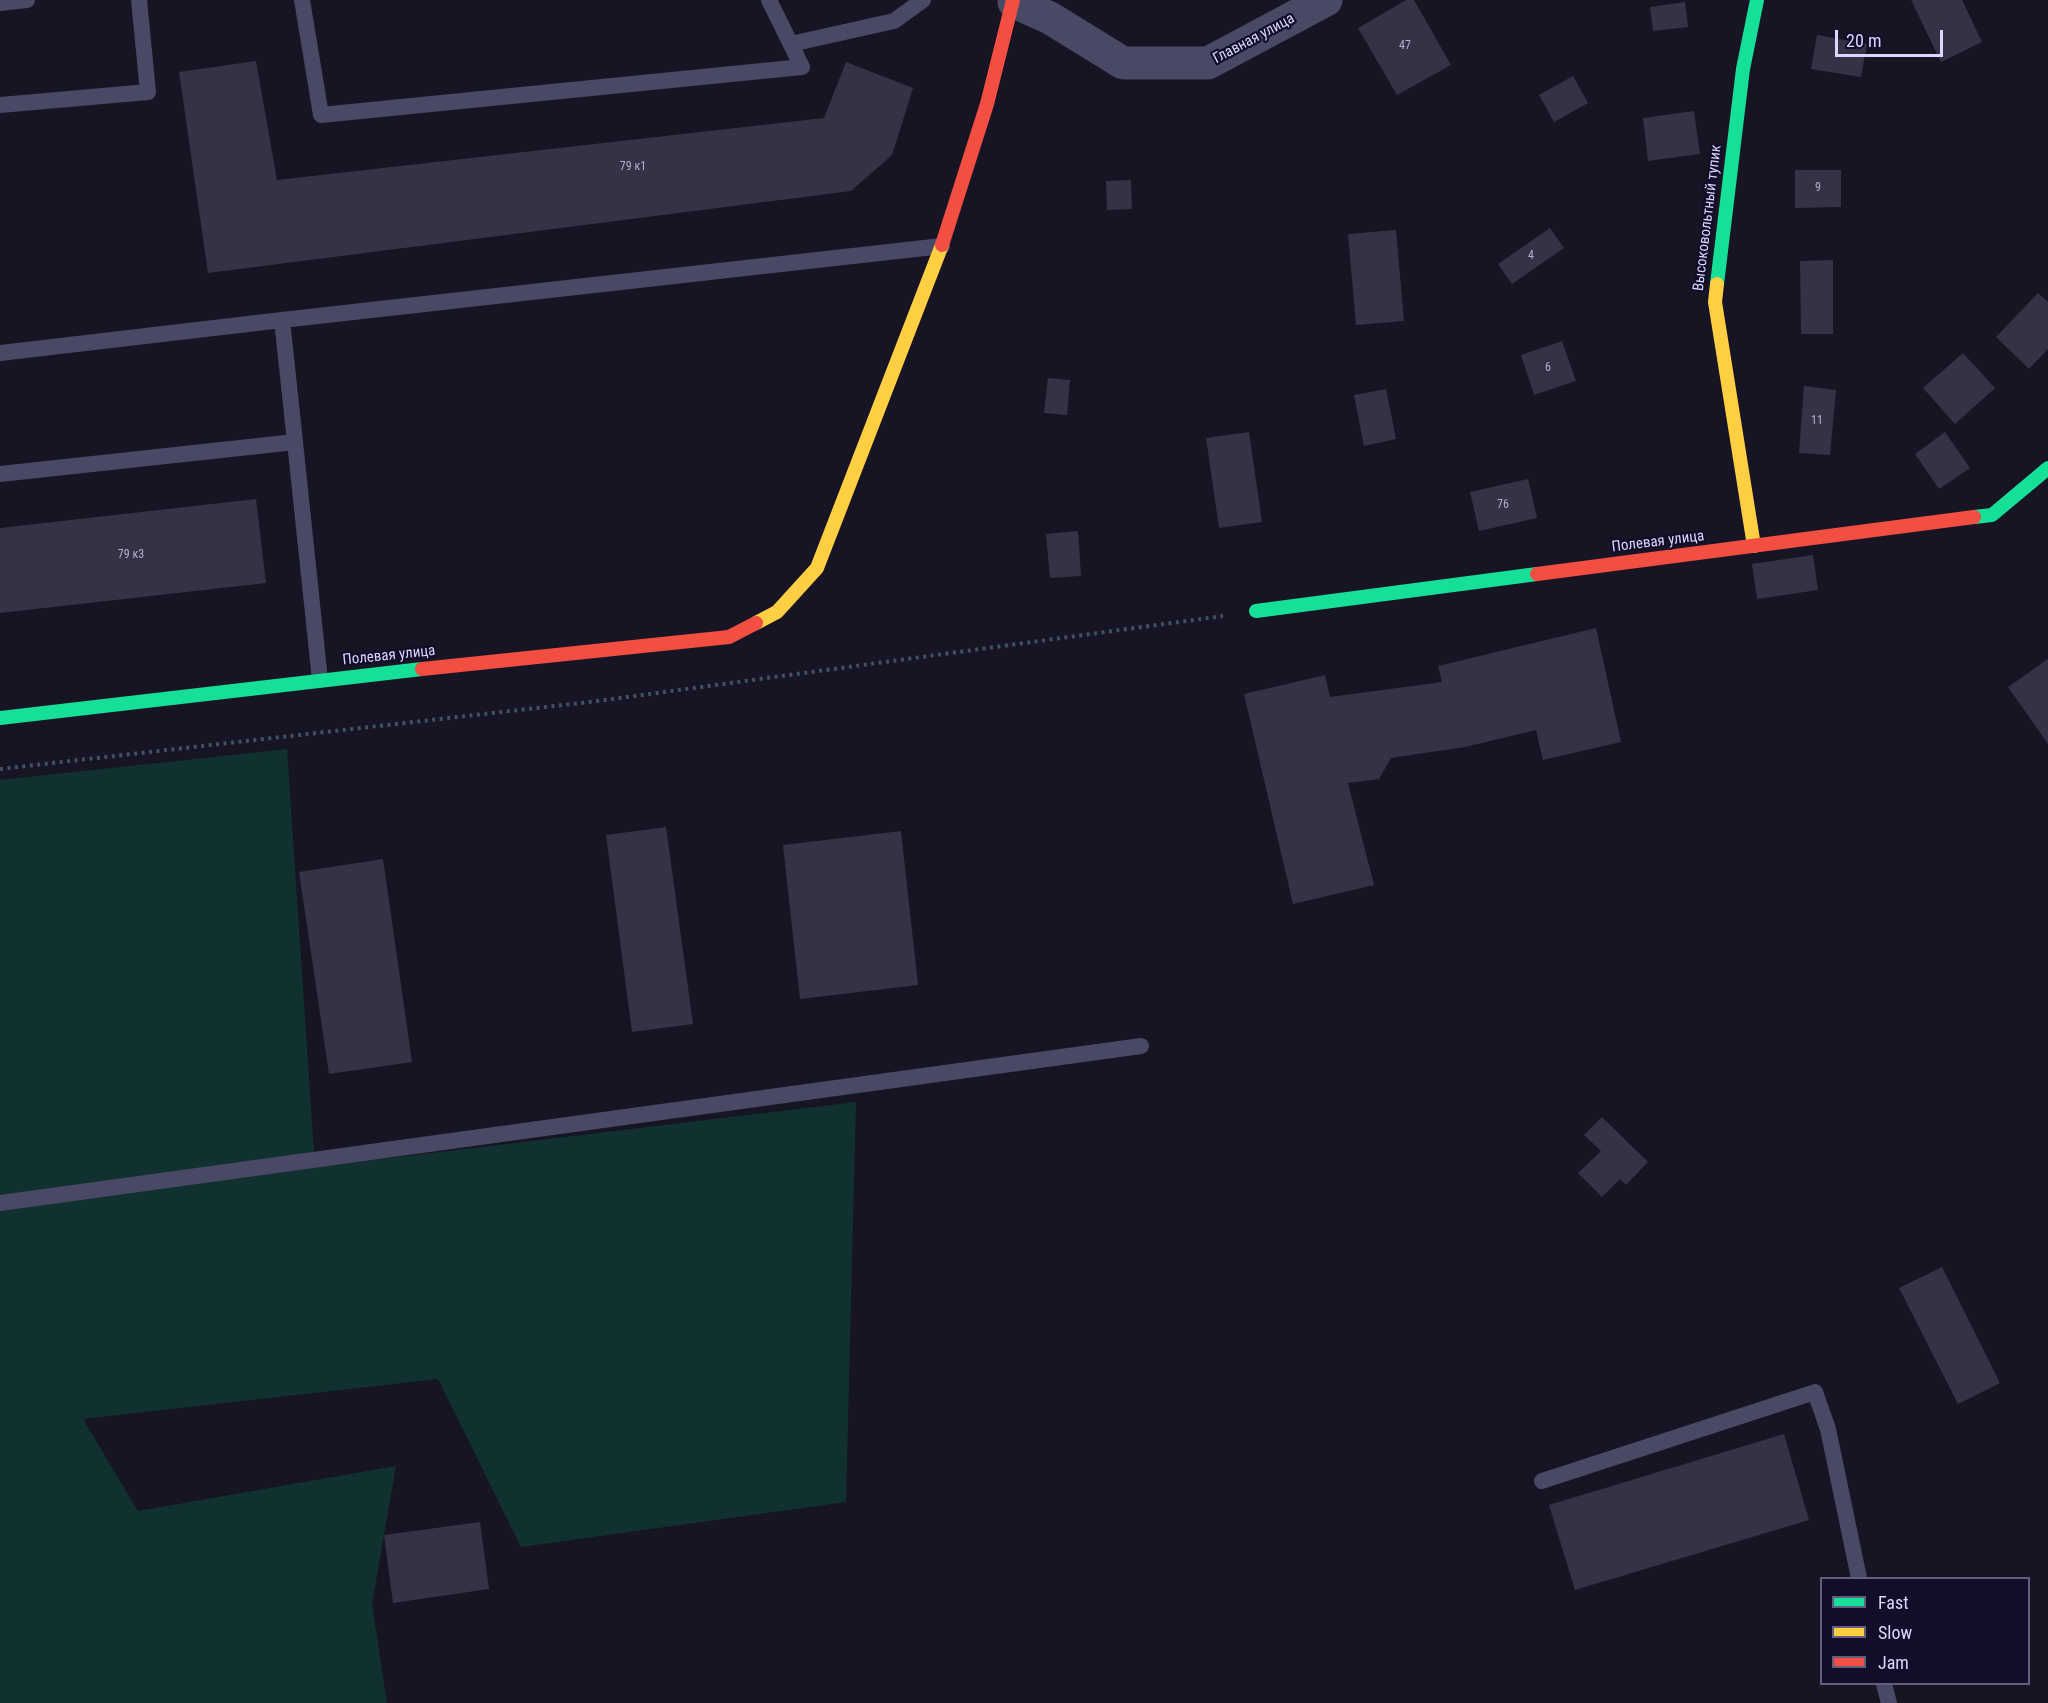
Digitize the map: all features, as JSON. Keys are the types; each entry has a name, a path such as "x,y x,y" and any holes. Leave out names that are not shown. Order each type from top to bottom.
{"street":[{"name":"Главная улица","path":"1013,1 1050,18 1123,63 1208,63 1326,0"},
{"name":"Высоковольтный тупик","path":"1754,546 1715,302 1743,69 1757,0"},
{"path":"942,246 987,104 1013,1"},
{"name":"Полевая улица","path":"0,718 320,680 729,637 777,612 817,568 942,246"},
{"name":"Полевая улица","path":"1256,611 1992,514 2048,468"}],"lane":[{"path":"0,3 27,0"},
{"path":"0,105 148,92 139,0"},
{"path":"302,0 321,115 802,67 769,0"},
{"path":"791,44 894,21 923,0"},
{"path":"0,353 942,246"},
{"path":"282,320 320,680"},
{"path":"0,474 295,442"},
{"path":"0,1203 1141,1046"},
{"path":"1542,1481 1815,1392 1828,1430 1859,1577"},
{"path":"1884,1685 1889,1703"}],"path":[{"path":"0,769 598,701 1256,611"}],"green space":[{"path":"287,749 315,1167 856,1102 846,1502 521,1547 438,1379 83,1419 138,1511 396,1466 372,1604 387,1703 0,1703 0,780"}],"building":[{"path":"1406,0 1414,0 1451,65 1397,95 1358,28"},
{"path":"1911,0 1962,0 1982,42 1941,62"},
{"path":"1685,2 1688,27 1653,31 1650,7"},
{"path":"1817,35 1867,44 1861,77 1811,69"},
{"path":"256,61 277,180 824,118 846,62 913,88 892,155 851,191 208,273 179,72"},
{"path":"1573,76 1588,103 1554,122 1539,95"},
{"path":"1694,111 1700,154 1648,161 1643,118"},
{"path":"1795,170 1841,170 1841,207 1795,208"},
{"path":"1131,180 1132,209 1107,210 1106,181"},
{"path":"1550,228 1564,248 1512,284 1498,264"},
{"path":"1396,230 1404,321 1356,325 1348,234"},
{"path":"1833,260 1833,334 1801,334 1800,261"},
{"path":"2038,293 2048,302 2048,349 2029,369 1996,337"},
{"path":"1562,341 1576,381 1534,395 1521,355"},
{"path":"1963,353 1995,388 1955,424 1923,388"},
{"path":"1048,378 1070,380 1067,415 1044,413"},
{"path":"1804,386 1836,390 1830,455 1799,453"},
{"path":"1386,389 1396,439 1364,446 1354,395"},
{"path":"1249,432 1262,522 1219,528 1206,438"},
{"path":"1945,432 1970,468 1939,489 1915,454"},
{"path":"1528,479 1537,518 1479,531 1470,492"},
{"path":"256,499 266,583 0,613 0,528"},
{"path":"1078,531 1081,576 1050,578 1046,534"},
{"path":"1813,555 1818,590 1757,599 1752,564"},
{"path":"1596,628 1621,742 1543,760 1536,730 1465,747 1391,758 1379,779 1348,783 1374,885 1293,904 1244,694 1325,675 1330,697 1442,682 1438,666"},
{"path":"2048,659 2048,744 2008,687"},
{"path":"666,827 693,1024 632,1032 606,835"},
{"path":"901,831 918,985 800,999 783,845"},
{"path":"383,859 412,1062 329,1074 299,872"},
{"path":"1602,1117 1648,1162 1626,1185 1620,1179 1602,1197 1578,1173 1601,1151 1584,1135"},
{"path":"1942,1267 2000,1383 1958,1404 1899,1288"},
{"path":"1784,1434 1809,1520 1575,1590 1549,1505"},
{"path":"480,1522 489,1589 393,1603 384,1535"}],"traffic: fast":[{"path":"1717,284 1743,69 1757,0"},
{"path":"1974,517 1992,515 2048,468"},
{"path":"1256,611 1537,574"},
{"path":"0,718 422,669"}],"traffic: slow":[{"path":"756,623 777,612 817,568 942,245"},
{"path":"1717,284 1715,302 1754,546"}],"traffic: jam":[{"path":"942,245 987,104 1013,0"},
{"path":"1537,574 1974,517"},
{"path":"422,669 729,637 756,623"}]}
